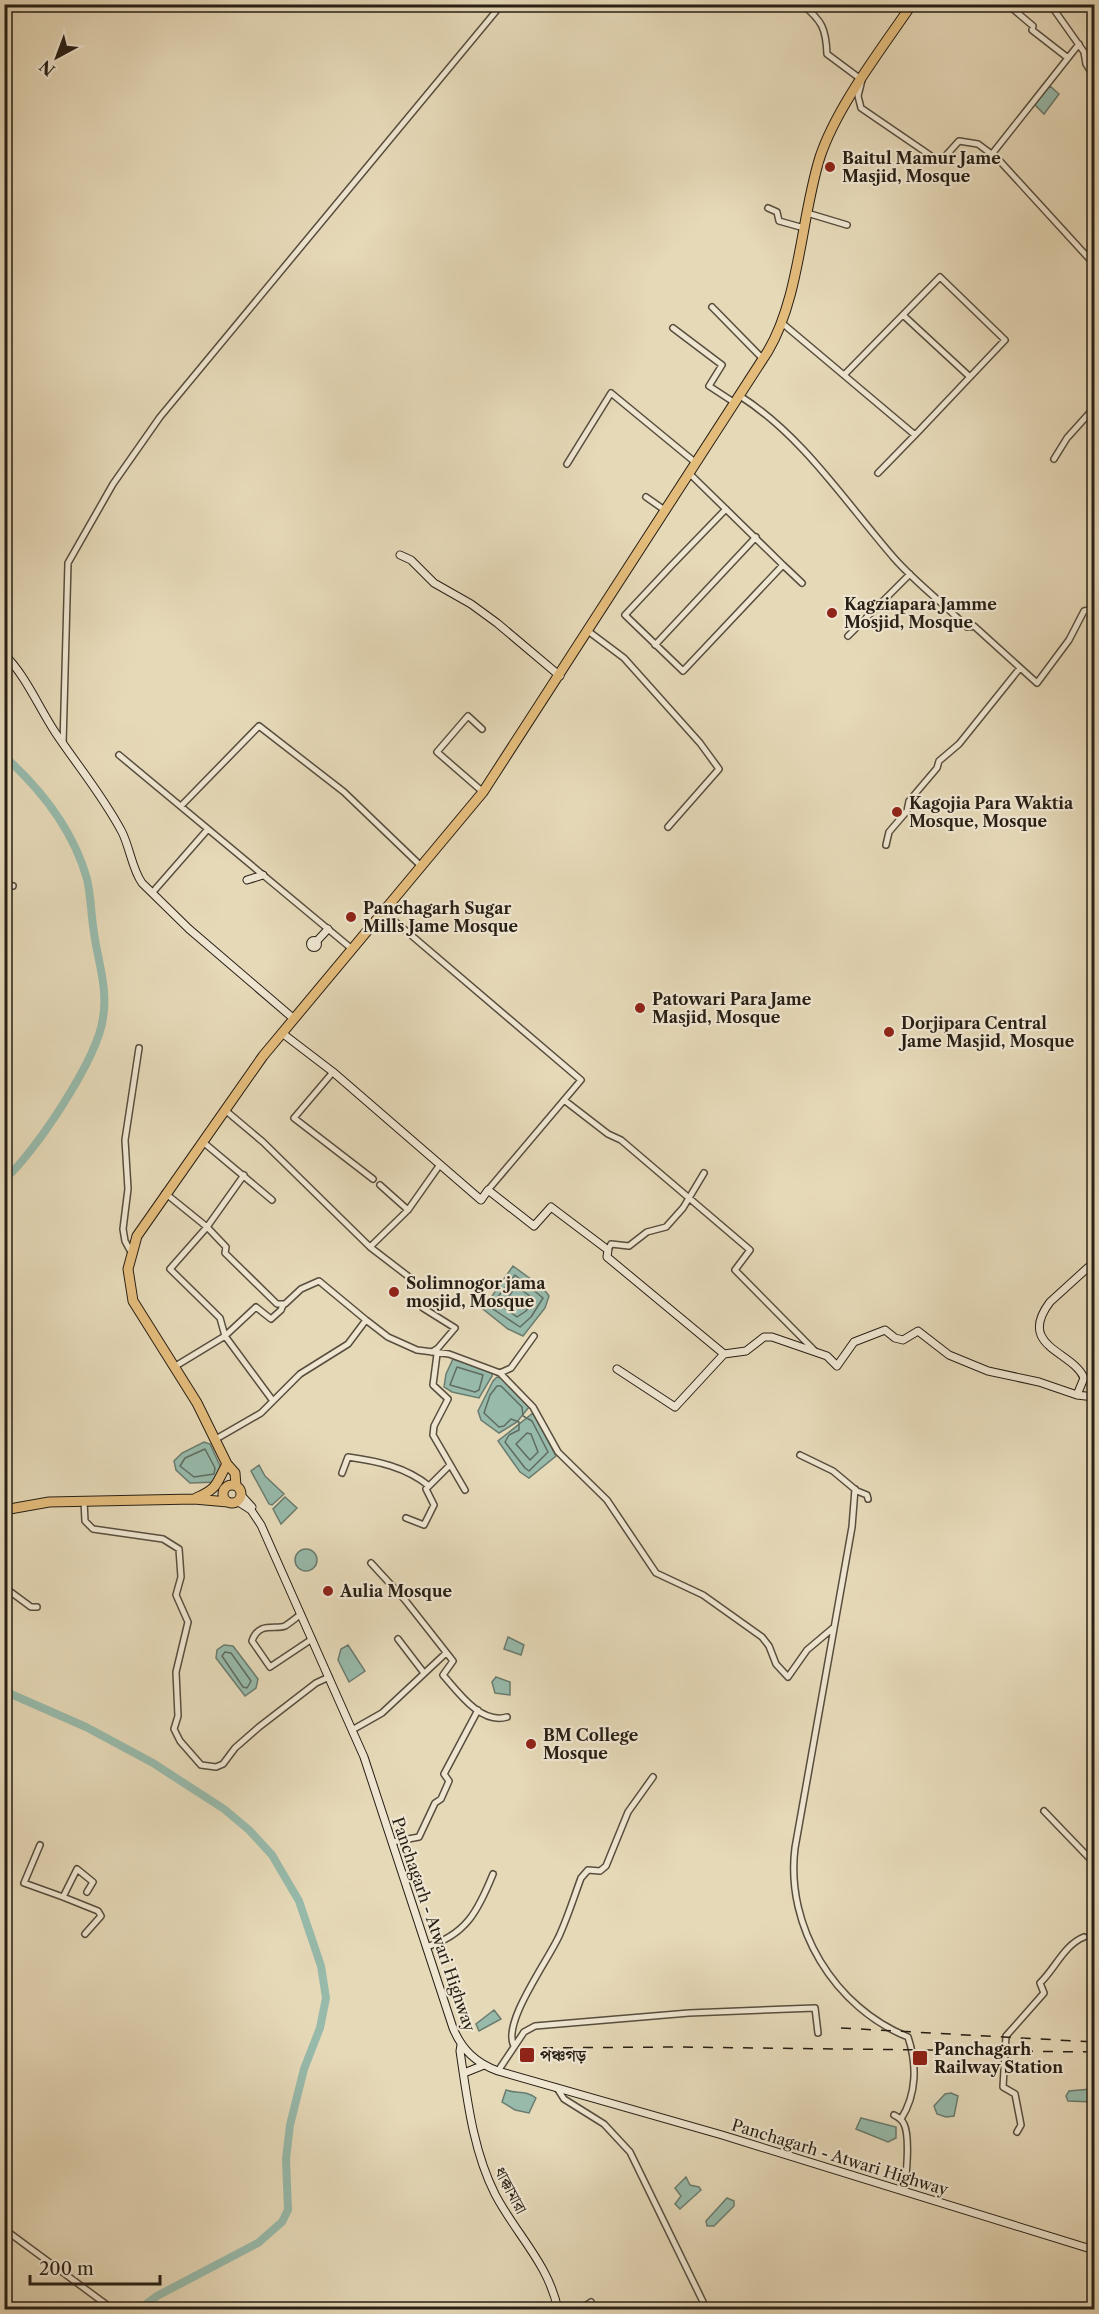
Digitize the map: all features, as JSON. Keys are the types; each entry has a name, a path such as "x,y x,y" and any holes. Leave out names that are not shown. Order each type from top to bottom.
{"highway":[{"path":"235,1500 236,1482 225,1467 216,1438 133,1301 129,1277 131,1252 143,1225 224,1109 282,1033 483,792 763,360 782,323 824,146 836,121 912,4"},
{"path":"194,1499 222,1479 225,1467"},
{"path":"215,1500 229,1485 236,1482"},
{"path":"223,1492 235,1500"},
{"path":"4,1510 37,1503 235,1500"}],"street":[{"path":"63,744 68,563 113,484 160,417 502,4"},
{"path":"802,4 816,16 826,33 827,54 862,80 858,96 861,108 940,162 953,147 963,140 978,144 992,154 1095,264"},
{"path":"1007,4 1032,26 1032,30 1068,58"},
{"path":"1050,4 1084,52 1086,64 1095,77"},
{"path":"992,154 1079,44"},
{"path":"768,208 777,212 780,221 804,228"},
{"path":"807,213 847,225"},
{"path":"845,374 940,277 1005,340 878,473"},
{"path":"712,307 763,360"},
{"path":"903,315 970,377"},
{"path":"782,323 915,435"},
{"path":"674,328 722,365 710,386 737,400 752,404 813,462 910,574 967,627 974,626 1037,683 1069,640 1084,611 1095,609"},
{"path":"567,464 611,393 696,463"},
{"path":"1054,459 1067,438 1095,408"},
{"path":"689,473 802,583"},
{"path":"646,497 666,510"},
{"path":"726,508 625,615 683,670 783,565"},
{"path":"656,645 756,537"},
{"path":"400,555 411,560 434,583 488,617 560,676"},
{"path":"848,636 910,574"},
{"path":"588,631 624,658 700,742 719,769 668,827"},
{"path":"4,654 28,686 63,744 93,783 123,833 137,876 189,929 294,1019"},
{"path":"886,845 889,832 907,811 909,801 937,768 939,761 965,736 1020,668"},
{"path":"482,729 468,716 437,752 483,792"},
{"path":"181,806 258,726 344,792 422,867"},
{"path":"120,755 352,950"},
{"path":"152,893 208,829"},
{"path":"248,880 263,875"},
{"path":"4,884 13,885"},
{"path":"282,1033 333,1072 481,1200 581,1080 384,912"},
{"path":"316,942 328,929"},
{"path":"131,1252 125,1241 123,1230 129,1189 125,1140 139,1048"},
{"path":"333,1072 294,1118 373,1179"},
{"path":"564,1100 608,1134 621,1140 688,1200 750,1250 735,1270 816,1352"},
{"path":"224,1109 263,1142 370,1247 413,1280"},
{"path":"201,1141 272,1200"},
{"path":"370,1247 408,1210 439,1166"},
{"path":"704,1173 688,1200 666,1227 647,1232 629,1246 612,1244 607,1257 724,1354"},
{"path":"244,1175 207,1227 170,1269 220,1318 225,1336 273,1401"},
{"path":"380,1185 408,1210"},
{"path":"488,1190 534,1226 551,1207 608,1250"},
{"path":"165,1193 207,1227 226,1247 225,1252 270,1298 283,1305"},
{"path":"1077,1395 1084,1378 1080,1369 1054,1353 1043,1339 1040,1326 1050,1302 1095,1262"},
{"path":"174,1367 225,1336 256,1307 271,1319 301,1289 319,1281 397,1342 437,1354 470,1360 500,1373 533,1407 558,1452 607,1500 656,1573 703,1595 762,1637 769,1646 776,1664 788,1677 807,1650 833,1628"},
{"path":"423,1308 455,1328 438,1348 430,1352"},
{"path":"216,1438 257,1416 300,1374 348,1344 366,1320"},
{"path":"617,1368 675,1407 724,1354 746,1351 764,1337 772,1337 827,1356 837,1366 854,1342 885,1330 895,1338 903,1340 918,1331 949,1354 988,1371 1039,1382 1077,1395 1095,1397"},
{"path":"500,1373 511,1368 534,1336"},
{"path":"437,1354 433,1385 448,1399 434,1426 434,1435 465,1490"},
{"path":"800,1455 833,1471 855,1489 867,1495 868,1499"},
{"path":"342,1473 348,1457 413,1473 429,1486"},
{"path":"406,1518 424,1525 434,1505 425,1491 450,1465"},
{"path":"855,1489 852,1527 795,1848 793,1882 811,1945 831,1978 862,2009 908,2037 914,2054 915,2084 901,2119"},
{"name":"Panchagarh - Atwari Highway","path":"235,1500 256,1515 352,1730 369,1771 453,2030 461,2045 484,2065 498,2071 1095,2250"},
{"path":"84,1501 85,1521 93,1529 163,1539 179,1549 181,1577 176,1595 188,1618 176,1672 177,1716 174,1729 180,1741 201,1765 216,1767 223,1764 235,1748 260,1727 316,1683 329,1677"},
{"path":"370,1563 405,1600 453,1663 443,1675 478,1710 493,1719 507,1717"},
{"path":"4,1587 31,1606 37,1607"},
{"path":"301,1614 282,1627 268,1626 256,1634 252,1641 270,1667 312,1640"},
{"path":"398,1639 424,1673"},
{"path":"352,1730 377,1716 446,1653"},
{"path":"392,1842 419,1837 435,1803 443,1797 449,1781 444,1773 478,1710"},
{"path":"514,2046 512,2040 521,2002 553,1949 583,1874 588,1870 603,1870 606,1866 628,1812 653,1777"},
{"path":"1044,1811 1095,1863"},
{"path":"40,1845 24,1882 100,1913 100,1917 85,1934"},
{"path":"63,1897 77,1869 93,1882 87,1892"},
{"path":"426,1947 447,1940 466,1925 493,1874"},
{"path":"1017,2133 1021,2125 1015,2094 1003,2086 1004,2040 1044,1993 1040,1983 1051,1973 1055,1963 1084,1937"},
{"path":"498,2071 526,2030 535,2026 689,2013 815,2008 818,2033"},
{"name":"ধাক্কামারা","path":"461,2045 479,2151 489,2181 547,2276 558,2310"},
{"path":"464,2073 484,2065"},
{"path":"557,2088 564,2099 604,2124 630,2152 707,2310"},
{"path":"894,2115 901,2119 906,2133 906,2180 903,2191"},
{"path":"4,2229 107,2305 104,2310"},
{"path":"579,2310 591,2302"}],"water":[{"path":"1050,86 1059,94 1044,114 1034,104"},
{"path":"513,1266 543,1288 549,1296 545,1308 523,1336 508,1329 483,1309"},
{"path":"453,1359 492,1372 479,1398 452,1392 444,1387 446,1374"},
{"path":"497,1377 501,1378 529,1407 517,1422 499,1433 481,1420 478,1411"},
{"path":"533,1413 556,1456 529,1478 520,1472 498,1441"},
{"path":"204,1442 210,1444 222,1470 218,1482 190,1483 176,1470 174,1461 182,1453"},
{"path":"259,1465 265,1476 284,1494 272,1505 269,1504 251,1471"},
{"path":"285,1497 297,1508 281,1524 273,1509"},
{"path":"306,1549 314,1552 317,1560 314,1568 306,1571 298,1568 295,1560 298,1552"},
{"path":"508,1637 524,1645 521,1655 504,1649"},
{"path":"224,1645 233,1646 258,1679 256,1688 245,1696 216,1658 217,1650"},
{"path":"348,1645 365,1671 349,1682 338,1660 341,1649"},
{"path":"496,1677 510,1682 510,1695 495,1693 492,1682"},
{"path":"494,2010 501,2019 479,2031 476,2024"},
{"path":"1091,2089 1094,2092 1093,2102 1068,2101 1066,2096 1069,2091"},
{"path":"506,2090 529,2094 536,2098 529,2113 515,2110 502,2102"},
{"path":"951,2093 958,2096 954,2116 946,2117 937,2114 934,2106 945,2094"},
{"path":"861,2118 896,2127 896,2138 888,2142 856,2129"},
{"path":"686,2177 690,2185 699,2187 701,2190 680,2209 675,2204 681,2196 675,2188"},
{"path":"727,2198 734,2201 734,2206 714,2226 707,2226 706,2221"}],"waterway":[{"path":"4,756 43,797 65,827 81,861 87,879 104,996 103,1018 99,1035 78,1080 32,1149 4,1180"},
{"path":"4,1691 86,1727 153,1763 224,1809 249,1830 272,1855 299,1901 321,1966 326,1998 320,2028 304,2069 290,2125 286,2159 288,2210 282,2222 258,2243 157,2296 138,2310"}],"railway":[{"path":"841,2028 1094,2042"},
{"path":"523,2048 675,2047 1094,2052"}],"place":[{"name":"Baitul Mamur Jame Masjid, Mosque","path":"830,167"},
{"name":"Kagziapara Jamme Mosjid, Mosque","path":"832,613"},
{"name":"Kagojia Para Waktia Mosque, Mosque","path":"897,812"},
{"name":"Panchagarh Sugar Mills Jame Mosque","path":"351,917"},
{"name":"Patowari Para Jame Masjid, Mosque","path":"640,1008"},
{"name":"Dorjipara Central Jame Masjid, Mosque","path":"889,1032"},
{"name":"Solimnogor jama mosjid, Mosque","path":"394,1292"},
{"name":"Aulia Mosque","path":"328,1591"},
{"name":"BM College Mosque","path":"531,1744"},
{"name":"পঞ্চগড়","path":"527,2055"},
{"name":"Panchagarh Railway Station","path":"920,2058"}]}
